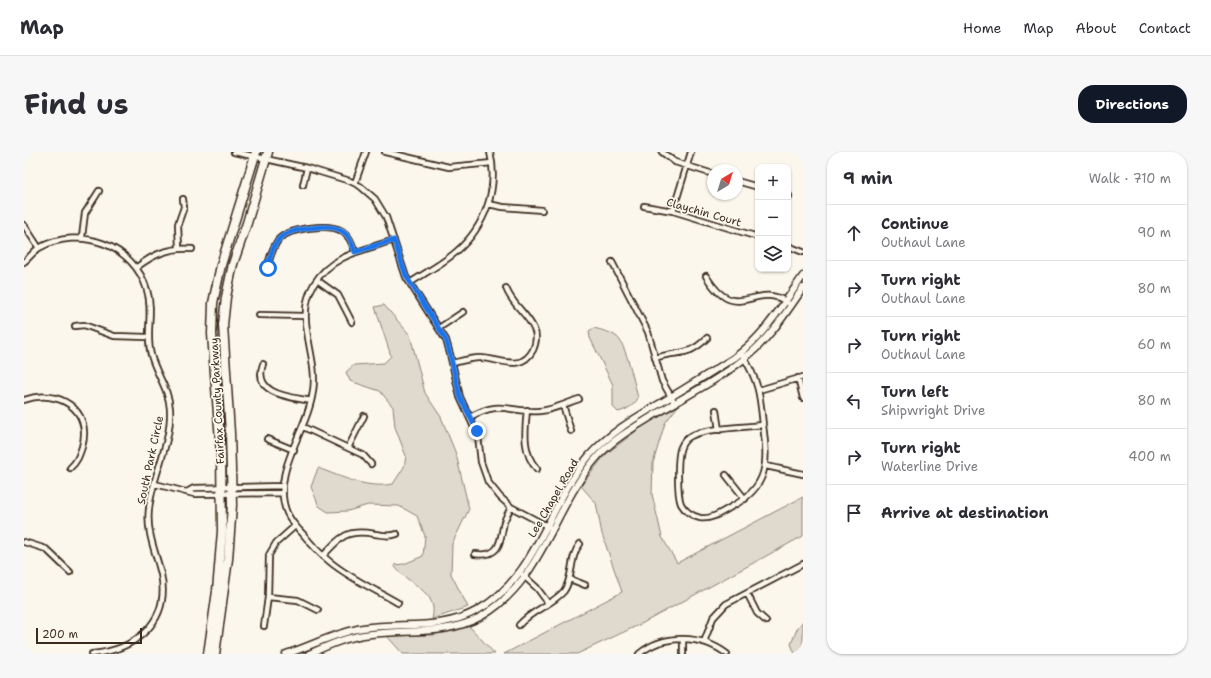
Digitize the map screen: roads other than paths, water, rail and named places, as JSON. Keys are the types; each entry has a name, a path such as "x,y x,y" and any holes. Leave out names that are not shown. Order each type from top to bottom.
{"highway":[{"name":"Fairfax County Parkway","path":"208,654 219,574 222,531 222,491 212,334 213,303 221,265 256,154"},
{"name":"Fairfax County Parkway","path":"216,652 228,559 232,491 223,325 226,297 233,264 248,223 267,156"}],"main road":[{"name":"Lee Chapel Road","path":"309,654 348,638 383,629 438,624 463,617 492,601 508,588 520,573 598,456 626,432 745,359 767,338 803,276"},
{"name":"Lee Chapel Road","path":"286,654 340,634 361,628 428,632 462,625 500,604 515,590 525,577 577,472 596,448 619,429 741,353 761,335 803,288"}],"street":[{"path":"234,152 267,156 355,183 369,193 380,206 386,217 403,268 446,340 460,397 478,436 481,462 486,478 496,493 511,507 550,528"},
{"path":"355,183 366,152"},
{"path":"385,152 449,167 492,163"},
{"path":"407,158 408,152"},
{"path":"410,282 447,259 464,244 478,226 488,204 492,188 492,163 490,152"},
{"path":"662,152 671,160 707,172"},
{"path":"673,211 691,152"},
{"path":"303,185 307,168"},
{"path":"743,183 755,186"},
{"path":"82,237 85,213 99,191"},
{"path":"178,248 178,224 184,207 183,200"},
{"path":"488,204 502,207 542,210"},
{"name":"Claychin Court","path":"644,206 673,211 755,236"},
{"path":"24,225 39,248"},
{"path":"268,268 277,242 285,234 295,230 326,227 336,228 347,236 355,252"},
{"name":"South Park Circle","path":"24,262 39,248 59,241 82,237 114,248 136,266 146,285 150,304 147,337 153,363 167,393 170,410 169,427 150,501 148,521 162,581 159,607 150,626 134,641 116,650 92,654"},
{"path":"394,240 355,252 331,264 316,280 309,295 305,316 314,373 312,402 285,472 283,493 287,512 295,526 323,556 338,568 398,603"},
{"path":"791,247 803,252"},
{"path":"136,266 155,255 178,248 192,249"},
{"path":"612,262 648,332 662,381 675,403"},
{"path":"706,276 717,292 733,300 749,300 770,294 778,296 788,303"},
{"path":"316,280 338,296 352,322"},
{"path":"452,363 482,358 516,363 526,358 532,352 536,341 534,329 513,303 506,288"},
{"path":"439,328 463,312"},
{"path":"259,315 305,316"},
{"path":"75,326 84,325 114,336 147,337"},
{"path":"655,358 666,354 689,352 697,348 707,338"},
{"path":"741,353 754,374 760,390 766,450 766,466 757,486 745,498 712,517 704,518 690,514 680,502 679,462 681,447 686,439 693,435 719,430 763,425"},
{"path":"263,364 260,372 261,378 269,390 278,394 312,402"},
{"path":"760,390 803,377"},
{"path":"798,378 803,398"},
{"path":"24,400 41,397 53,398 67,403 78,412 83,421 85,434 78,459 70,468"},
{"path":"470,417 482,410 493,407 543,410 579,399"},
{"path":"563,405 571,431"},
{"path":"528,410 526,442 531,462 537,469"},
{"path":"716,410 719,430"},
{"path":"348,448 364,416"},
{"path":"303,427 363,455 371,464"},
{"path":"267,439 294,450"},
{"path":"766,466 803,474"},
{"path":"726,475 745,498"},
{"path":"155,484 187,492 194,488 222,491 283,493"},
{"path":"232,491 283,486"},
{"path":"475,554 483,555 489,553 499,545 503,535 504,521 511,507"},
{"path":"264,626 268,597 270,551 276,543 295,526"},
{"path":"323,556 339,538 350,533 360,532 387,536 397,534"},
{"path":"24,542 46,549 70,572"},
{"path":"519,625 530,614 561,594 570,579 574,552 580,544"},
{"path":"704,642 709,625 717,612 726,604 803,564"},
{"path":"520,573 537,588 548,603"},
{"path":"570,579 585,585"},
{"path":"747,593 757,613 766,621"},
{"path":"268,597 298,600 318,610"},
{"path":"683,639 683,654"},
{"path":"639,654 653,645 683,639 704,642 727,654"}]}
